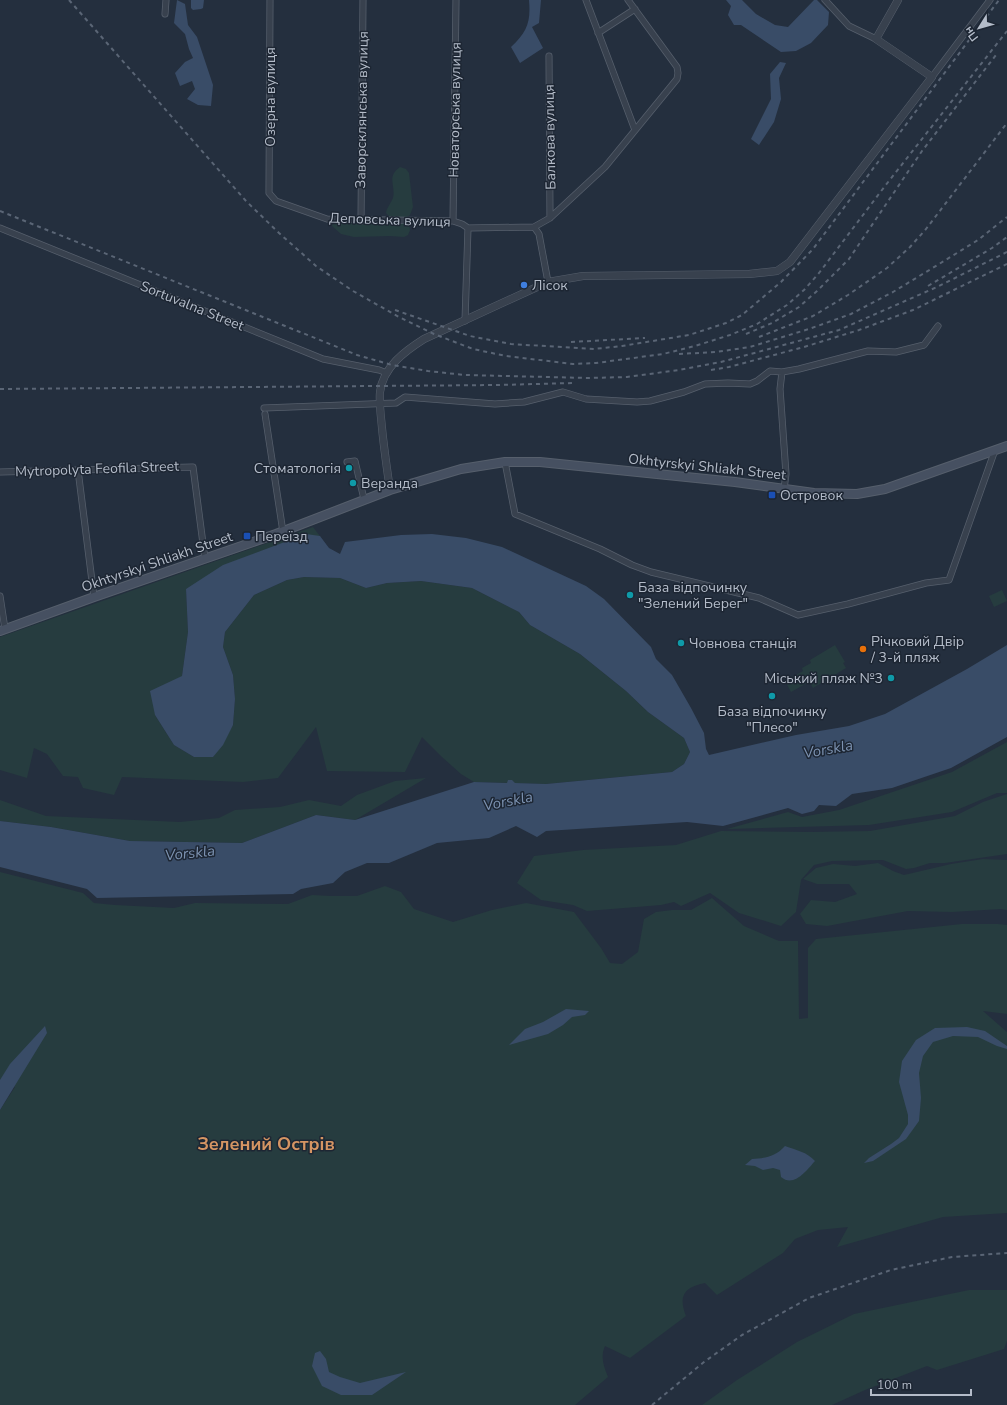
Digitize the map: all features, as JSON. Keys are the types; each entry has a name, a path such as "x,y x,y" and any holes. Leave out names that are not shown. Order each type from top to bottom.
{"main road":[{"name":"Okhtyrskyi Shliakh Street","path":"3,630 283,532 364,499 461,469 505,462 540,462 735,482 814,493 857,494 885,489 1007,446"}],"street":[{"path":"165,14 166,0"},
{"name":"Озерна вулиця","path":"269,193 270,0"},
{"name":"Заворсклянська вулиця","path":"361,221 363,0"},
{"name":"Новаторська вулиця","path":"453,221 456,0"},
{"path":"586,0 635,130"},
{"path":"598,33 635,9 628,0"},
{"path":"825,0 849,26 876,39 932,77"},
{"path":"876,39 898,0"},
{"path":"390,490 385,463 380,391 387,373 401,355 412,346 424,339 548,282 583,276 742,274 777,271 790,262 990,0"},
{"name":"Деповська вулиця","path":"269,193 276,201 327,219 361,221 453,221 468,228 534,227 550,218 605,167 676,79 678,73 677,67 635,9"},
{"name":"Балкова вулиця","path":"549,56 550,218"},
{"path":"534,227 539,234 548,282"},
{"name":"Sortuvalna Street","path":"0,228 323,359 379,370 387,373"},
{"name":"Деповська вулиця","path":"465,321 468,228"},
{"path":"283,532 264,411 396,403 405,397 495,404 524,402 563,392 586,399 636,402 650,401 684,392 705,384 728,382 750,384 757,381 770,371 782,372 799,370 868,351 896,352 924,345 938,326"},
{"path":"782,372 780,389 786,474 784,489"},
{"path":"505,462 515,514 651,572 759,598 798,615 926,584 949,580 995,450"},
{"path":"347,462 355,461 364,499"},
{"name":"Mytropolyta Feofila Street","path":"0,472 193,467 205,559"},
{"path":"78,470 94,597"},
{"path":"0,596 3,630"}],"green space":[{"path":"400,167 406,169 409,173 413,207 410,215 404,219 390,217 386,213 394,193 392,181 393,174"},
{"path":"334,221 405,223 409,225 410,230 408,235 404,237 354,237 341,234 332,226"},
{"path":"313,527 320,536 186,589 188,632 182,676 155,715 174,745 194,757 213,757 233,725 235,699 233,675 223,647 225,632 254,595 287,580 304,577 340,578 366,588 387,583 421,581 472,588 519,612 530,625 580,654 626,691 648,712 684,738 690,752 684,764 672,772 546,784 474,782 461,774 422,737 405,772 327,771 316,727 278,778 243,782 122,777 114,795 83,788 78,777 63,776 47,754 34,748 27,778 0,770 0,637"},
{"path":"1002,590 1007,601 994,607 989,596"},
{"path":"835,645 845,662 843,663 846,668 813,688 805,675 809,682 791,692 785,681 803,671 802,668 811,663 810,660"},
{"path":"1007,742 1007,793 997,793 952,812 869,825 727,829 788,812 802,817 839,810 952,772"},
{"path":"426,778 355,820 316,815 242,843 130,841 51,827 0,821 0,800 46,816 180,822 219,818 235,810 280,807 309,800 341,806 357,795 395,781"},
{"path":"1007,794 1007,854 945,863 930,863 906,869 883,860 832,861 814,865 801,880 796,912 781,926 739,913 710,893 681,906 674,902 661,905 587,911 573,905 541,900 517,883 534,856 583,850 676,845 721,831 870,831 955,816 983,802"},
{"path":"983,859 1007,860 1007,910 1001,909 952,912 908,911 827,926 806,924 800,914 811,900 835,902 857,894 849,884 817,884 803,879 816,868 833,864 855,866 878,863 904,875 951,864"},
{"path":"0,872 83,893 94,903 115,905 174,908 195,903 288,904 312,895 357,896 385,886 401,892 414,909 453,922 492,910 526,903 574,912 601,948 610,963 622,964 638,952 644,919 656,912 691,910 712,898 744,926 779,941 798,941 799,1019 808,1018 808,948 816,939 962,924 1007,925 1007,1014 983,1011 1007,1032 1007,1213 943,1217 837,1247 848,1227 818,1230 795,1239 783,1253 717,1295 705,1283 692,1287 683,1298 686,1316 630,1358 605,1346 603,1358 608,1377 575,1405 0,1405 0,1110 15,1087 0,1080"},
{"path":"969,1290 1007,1290 1007,1341 1004,1349 937,1370 927,1366 865,1390 832,1405 702,1405 737,1380 797,1342 854,1314"}],"water":[{"path":"177,0 185,4 188,25 197,37 213,85 211,106 198,105 187,99 195,89 192,81 180,86 175,73 185,62 193,58 185,34 174,23"},
{"path":"191,0 204,0 203,8 193,10 191,8"},
{"path":"529,0 541,0 539,23 532,27 543,48 520,63 511,47 521,36 527,26"},
{"path":"726,0 742,0 756,14 775,25 788,27 814,0 817,0 829,12 828,25 811,43 796,51 781,52 741,25 734,25 728,15 731,6"},
{"path":"780,62 786,63 779,78 781,99 774,122 759,145 751,139 771,99 770,74"},
{"name":"Vorskla","path":"306,534 320,536 329,548 340,554 345,542 401,535 432,534 466,538 502,547 586,586 604,599 651,647 656,659 672,675 704,733 706,749 709,755 796,735 849,726 885,714 1007,645 1007,737 951,768 892,788 852,794 836,806 819,805 814,811 802,814 788,808 723,826 687,822 546,831 537,837 516,826 489,838 437,843 389,863 367,863 345,872 333,883 301,889 293,894 97,898 87,889 0,867 0,821 51,827 130,841 242,843 316,815 355,820 474,782 507,783 508,780 512,780 515,783 546,784 672,772 684,764 690,752 684,738 648,712 626,691 580,654 530,625 519,612 472,588 421,581 387,583 366,588 340,578 304,577 287,580 254,595 225,632 223,647 233,675 235,699 233,725 223,745 213,757 194,757 174,745 155,715 150,691 182,676 188,632 186,589 223,565"},
{"path":"566,1009 589,1011 585,1015 572,1017 563,1025 548,1034 509,1045 525,1029 543,1022"},
{"path":"45,1026 47,1033 0,1110 0,1080 10,1064"},
{"path":"967,1027 985,1031 1007,1046 1007,1049 978,1037 953,1036 933,1042 923,1056 919,1073 921,1098 919,1121 906,1139 873,1161 864,1163 899,1138 908,1124 908,1115 899,1082 902,1061 916,1040 935,1028"},
{"path":"785,1146 805,1153 815,1161 804,1173 795,1179 786,1180 781,1177 780,1170 773,1168 763,1170 755,1166 745,1165 752,1159 774,1155"},
{"path":"320,1351 326,1359 329,1372 360,1383 406,1372 372,1395 341,1395 322,1386 312,1366 315,1353"}],"railway":[{"path":"69,0 246,201 316,266 353,291 399,317 434,334 473,349 506,356 573,364 596,363 663,354 695,346 730,335 757,324 787,305 804,290 819,273 885,186 1007,31"},
{"path":"395,310 470,336 511,344 594,349 689,335 726,323 742,315 781,282 813,249 999,0"},
{"path":"746,334 772,323 799,307 849,259 922,151 996,55"},
{"path":"759,337 813,316 848,295 887,268 910,247 926,229 1007,123"},
{"path":"0,211 357,355 392,365 465,375 589,378 627,377 679,370 721,362 839,330 937,287 1007,252"},
{"path":"679,354 716,352 750,347 809,329 851,314 893,292 978,240 1007,217"},
{"path":"928,286 992,248 1007,237"},
{"path":"711,370 729,367 804,347 859,330 913,310 1007,264"},
{"path":"571,342 645,338"},
{"path":"0,389 499,385 574,383"},
{"path":"652,1405 704,1362 742,1335 809,1298 891,1270 952,1257 1007,1253"}],"place":[{"name":"Лісок","path":"524,285"},
{"name":"Стоматологія","path":"349,468"},
{"name":"Веранда","path":"353,483"},
{"name":"Островок","path":"772,495"},
{"name":"Переїзд","path":"247,536"},
{"name":"База відпочинку \"Зелений Берег\"","path":"630,595"},
{"name":"Човнова станція","path":"681,643"},
{"name":"Річковий Двір / 3-й пляж","path":"863,649"},
{"name":"Міський пляж №3","path":"891,678"},
{"name":"База відпочинку \"Плесо\"","path":"772,696"}],"district":[{"name":"Зелений Острів","path":"266,1144"}]}
